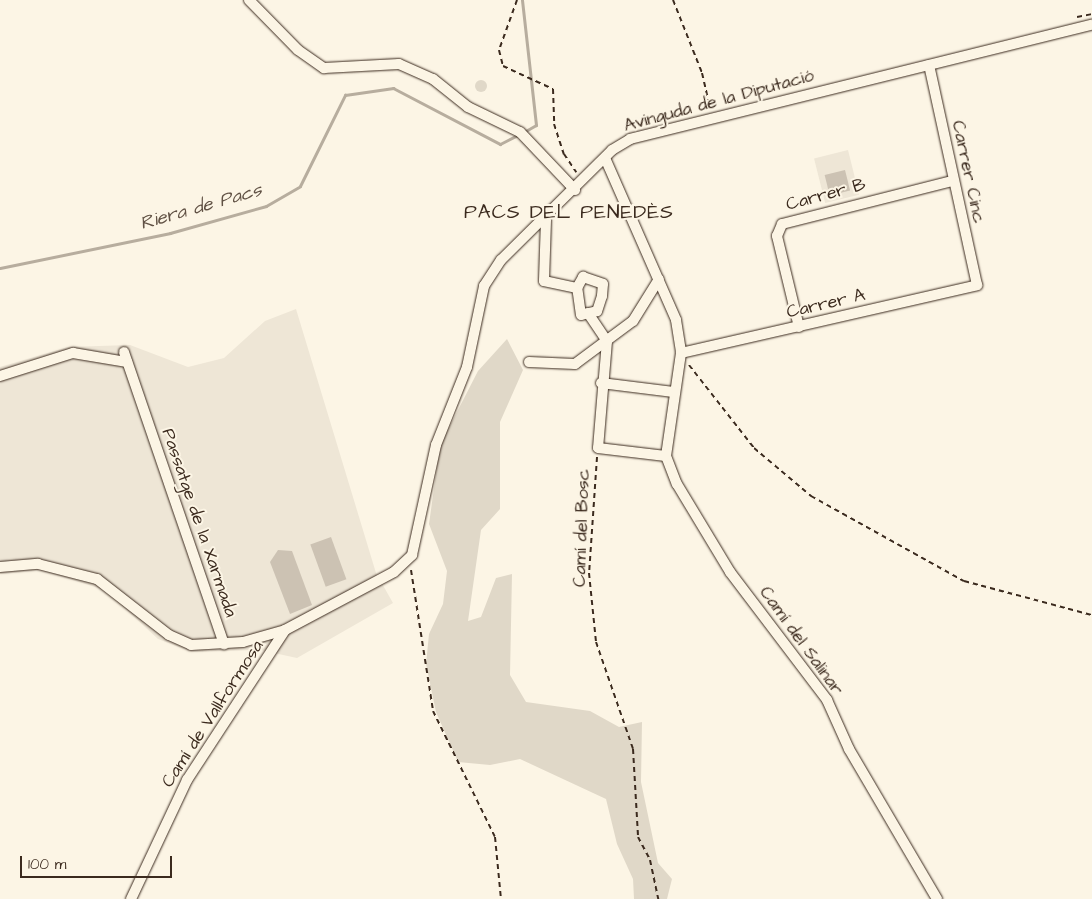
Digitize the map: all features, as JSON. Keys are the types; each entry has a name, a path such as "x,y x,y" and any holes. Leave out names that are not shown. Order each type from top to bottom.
{"street":[{"path":"249,0 298,50 324,68 399,64 433,79 468,107 520,132 575,190"},
{"name":"Avinguda de la Diputació","path":"412,555 436,445 467,367 484,286 501,260 546,220 605,158 630,139 1092,25"},
{"name":"Carrer Cinc","path":"929,64 952,182 977,285"},
{"path":"588,313 607,341 601,383 598,448 666,456 672,392 681,353 676,320 605,158"},
{"name":"Carrer B","path":"799,327 778,236 782,224 952,182"},
{"path":"546,220 544,281 576,288"},
{"path":"583,277 603,284 597,311 581,315 576,288 583,277"},
{"path":"529,362 575,364 633,321 659,279"},
{"name":"Carrer A","path":"681,353 977,285"},
{"name":"Passatge de la Xarmada","path":"0,376 73,353 125,357 224,644 285,630"},
{"path":"601,383 672,392"},
{"name":"Camí del Salinar","path":"666,456 690,509 730,572 828,700 849,749 937,899"},
{"path":"285,630 394,572 412,555"},
{"path":"0,567 38,564 84,574 109,585 181,642 224,644"},
{"name":"Camí de Vallformosa","path":"131,899 187,780 285,630"}],"path":[{"path":"517,0 499,50 503,66 524,76 538,79 553,89 559,139 583,182"},
{"path":"674,0 702,73 712,118"},
{"path":"681,353 713,400 754,448 811,496 964,581 1092,615"},
{"name":"Camí del Bosc","path":"598,448 589,574 596,642 633,749 638,837 650,860 658,899"},
{"path":"412,555 417,625 433,711 495,837 501,899"}],"shaded area":[{"path":"483,80 486,81 486,91 479,92 476,91 475,84 476,81"},
{"path":"848,150 859,195 825,203 814,158"},
{"path":"296,309 376,573 393,603 297,658 260,650 192,652 158,639 105,590 40,570 0,574 0,367 68,347 130,345 188,367 224,358 265,321"},
{"path":"507,339 523,370 500,422 500,509 481,530 468,621 481,617 496,578 512,574 510,675 526,702 590,711 619,727 642,722 641,782 658,863 672,879 667,899 634,899 633,879 617,844 606,799 520,759 490,765 458,762 436,712 426,664 429,634 443,604 447,571 429,524 440,445 478,371"}],"building":[{"path":"845,170 850,190 830,195 825,175"},
{"path":"331,537 346,579 326,587 310,545"},
{"path":"278,550 292,551 312,605 290,614 270,562"}],"waterway":[{"name":"Riera de Pacs","path":"522,0 536,125 524,132"},
{"name":"Riera de Pacs","path":"0,268 170,233 266,206 300,186 345,95 393,88 500,144 518,135"}],"district":[{"name":"PACS DEL PENEDÈS","path":"569,212"}]}
